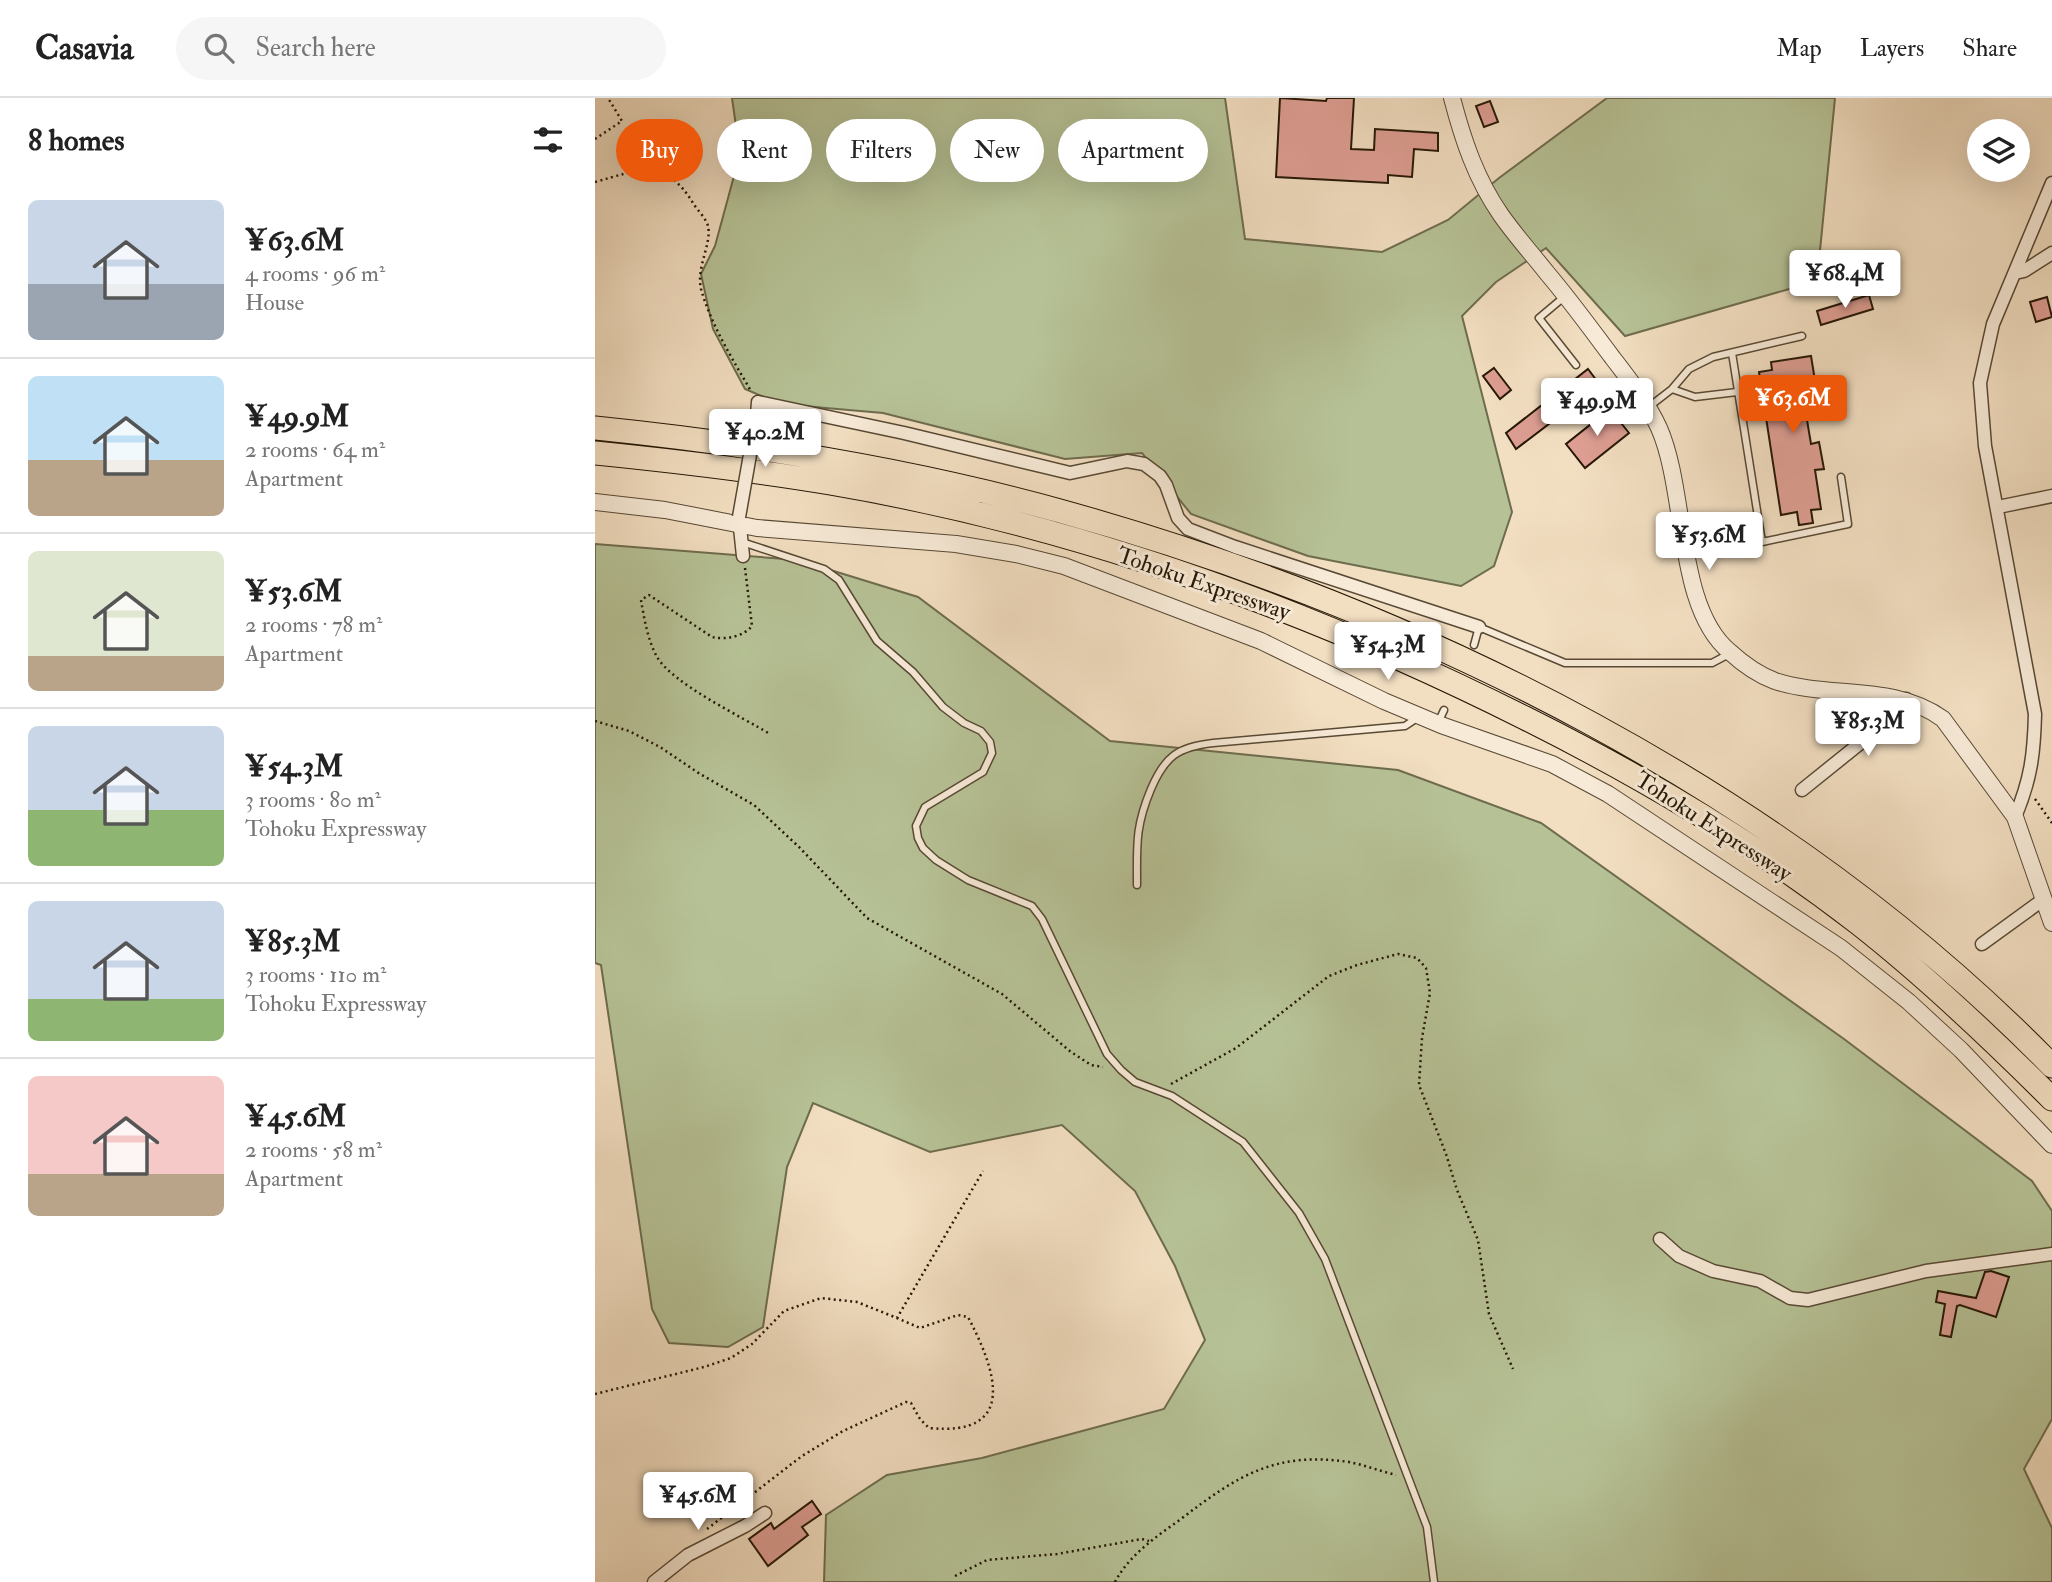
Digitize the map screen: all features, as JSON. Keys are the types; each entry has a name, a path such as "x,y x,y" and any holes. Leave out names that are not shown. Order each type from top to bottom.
{"highway":[{"name":"Tohoku Expressway","path":"595,428 698,439 829,459 941,482 1056,510 1206,556 1387,626 1494,675 1664,764 1797,849 1947,966 2052,1066"},
{"name":"Tohoku Expressway","path":"595,453 700,464 832,483 1049,533 1148,562 1272,605 1380,649 1483,697 1638,776 1780,867 1856,922 1922,977 2005,1052 2052,1099"}],"street":[{"path":"1452,98 1465,148 1480,181 1501,215 1565,295 1649,408 1669,458 1699,604 1710,628 1731,653 1774,681 1906,699 1929,709 1943,719 2015,817 2052,923"},
{"path":"2015,817 2027,788 2034,753 2035,713 1985,446 1980,383 1993,324 2052,183"},
{"path":"2015,273 2024,271 2052,253"},
{"path":"743,556 740,528 758,402 917,436 1070,473 1127,461 1144,464 1160,476 1178,518 1188,529 1479,627"},
{"path":"1998,507 2052,496"},
{"path":"595,502 665,510 740,528 956,544 1016,554 1064,566 1261,641 1420,716 1441,717 1552,764 1608,794 1841,948 1909,1002 1944,1034 2052,1145"},
{"path":"1802,790 1894,716 1906,699"},
{"path":"1982,944 2044,899"},
{"path":"1660,1239 1679,1256 1713,1271 1759,1281 1790,1298 1808,1300 1926,1271 2052,1254"},
{"path":"654,1582 693,1553 765,1513"}],"lane":[{"path":"1565,295 1539,317 1576,365"},
{"path":"1649,408 1672,389 1689,369 1713,357 1802,336"},
{"path":"1732,353 1762,542 1848,524 1841,477"},
{"path":"1672,389 1695,397 1737,392"},
{"path":"740,528 824,569 839,580 877,641 913,673 943,707 964,723 981,731 990,742 992,753 983,772 925,807 916,826 923,848 936,860 968,880 1031,906 1042,919 1107,1054 1135,1082 1159,1091 1243,1142 1299,1213 1325,1259 1427,1527 1434,1582"},
{"path":"1474,645 1479,627 1565,663 1712,663 1731,653"},
{"path":"1137,886 1140,816 1157,774 1168,758 1182,749 1213,743 1405,726 1420,716"}],"path":[{"path":"595,139 622,121 608,98"},
{"path":"595,182 641,169 660,172 689,195 708,224 701,264 701,288 715,323 758,402"},
{"path":"743,556 752,626 747,631 722,640 712,637 649,596 641,600 652,647 667,669 770,734"},
{"path":"595,721 629,731 660,747 754,805 799,847 867,918 1002,994 1071,1052 1091,1065 1121,1070"},
{"path":"2027,788 2052,824"},
{"path":"1159,1091 1236,1048 1329,976 1398,954 1417,958 1426,968 1430,993 1422,1038 1419,1085 1478,1240 1489,1314 1513,1369"},
{"path":"897,1318 983,1171"},
{"path":"595,1394 731,1358 752,1343 784,1311 821,1298 857,1302 921,1328 958,1315 968,1317 981,1341 991,1374 992,1407 986,1415 976,1422 954,1429 929,1428 911,1403 907,1402 843,1431 802,1455 705,1531 697,1539 693,1553"},
{"path":"1115,1582 1141,1548 1231,1483 1265,1466 1312,1459 1351,1462 1409,1479"},
{"path":"955,1576 987,1560 1057,1554 1142,1539 1150,1542"}],"green space":[{"path":"732,98 1225,98 1245,239 1382,252 1448,220 1499,178 1607,98 1835,98 1817,281 1625,336 1546,248 1496,282 1462,316 1512,512 1494,566 1461,586 1308,556 1191,514 1142,453 1065,459 883,413 780,404 745,389 713,329 701,274 715,246 732,182 812,182 812,119 735,119"},
{"path":"595,544 798,560 918,597 1110,741 1398,770 1541,823 1844,1039 2032,1181 2052,1211 2052,1419 2024,1469 2052,1528 2052,1582 824,1582 826,1515 887,1475 982,1458 1164,1409 1205,1340 1175,1266 1135,1191 1062,1125 930,1152 813,1103 787,1167 763,1327 728,1347 669,1343 652,1309 601,965 595,963"}],"building":[{"path":"1280,98 1326,101 1327,98 1354,98 1351,149 1374,150 1375,129 1438,133 1438,151 1414,149 1412,177 1388,175 1388,183 1276,177"},
{"path":"1490,101 1498,122 1484,127 1476,106"},
{"path":"1869,295 1873,309 1821,325 1817,311"},
{"path":"2047,297 2052,317 2036,322 2030,302"},
{"path":"1811,356 1819,405 1805,408 1811,444 1819,442 1824,469 1815,470 1821,509 1811,510 1813,523 1799,525 1797,512 1781,515 1759,372 1772,370 1771,362"},
{"path":"1494,368 1511,390 1500,399 1483,376"},
{"path":"1588,369 1600,385 1516,449 1506,433"},
{"path":"1610,409 1629,433 1585,468 1566,444"},
{"path":"1991,1271 2009,1277 1996,1317 1960,1305 1957,1306 1951,1337 1940,1335 1945,1304 1936,1302 1938,1291 1976,1298 1985,1272"},
{"path":"812,1501 821,1514 802,1527 808,1535 768,1566 749,1539 771,1523 774,1529"}]}
